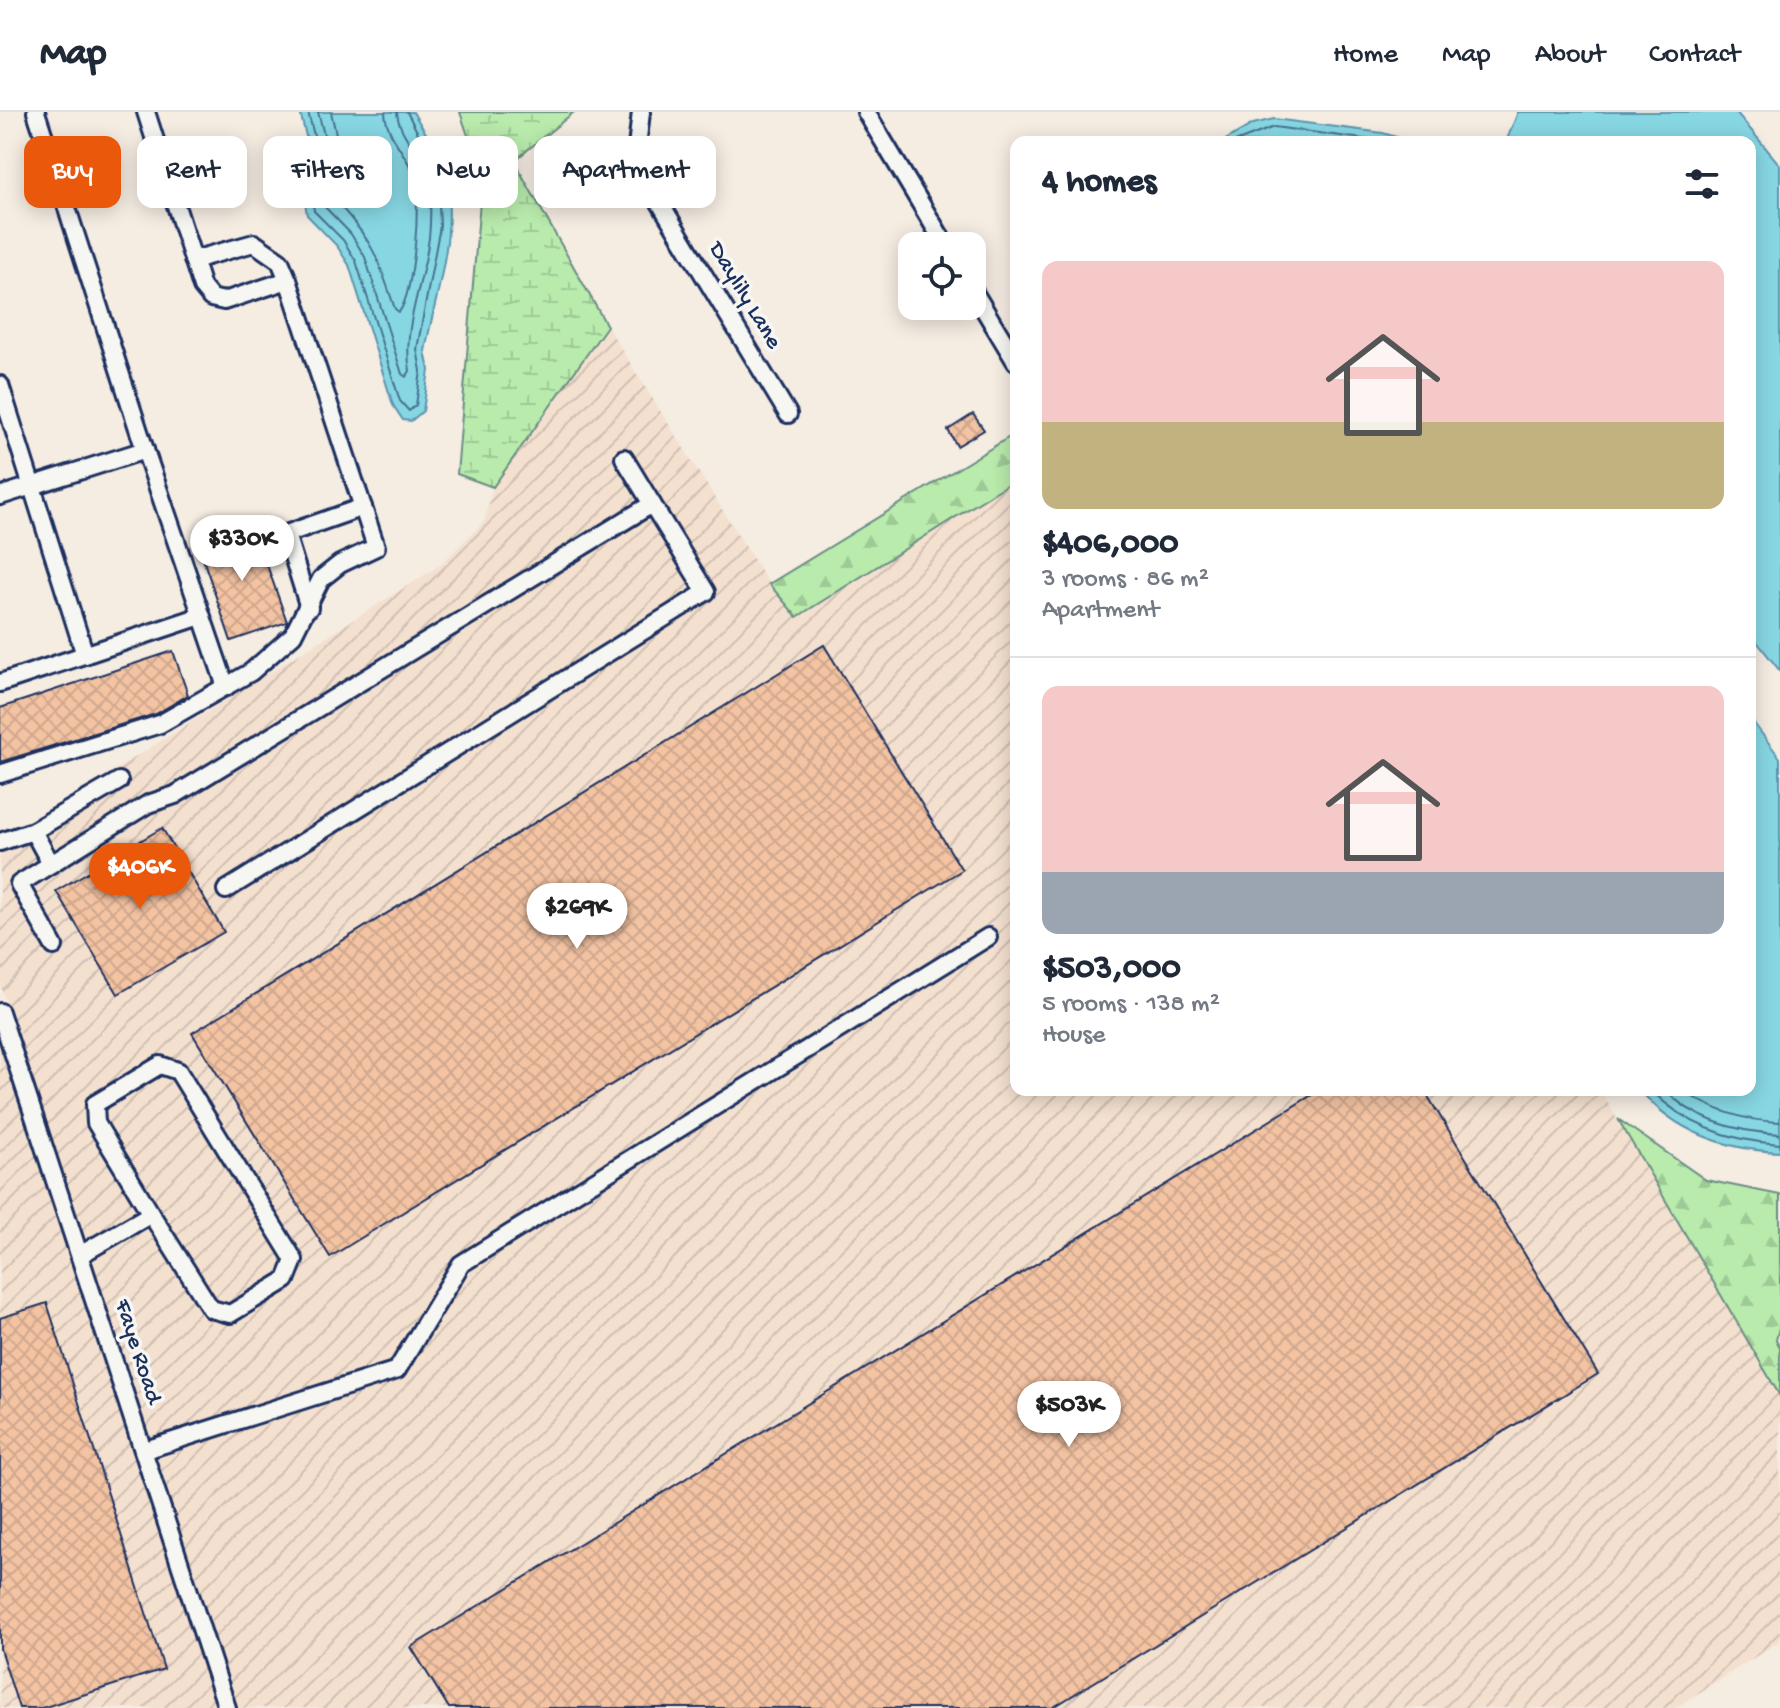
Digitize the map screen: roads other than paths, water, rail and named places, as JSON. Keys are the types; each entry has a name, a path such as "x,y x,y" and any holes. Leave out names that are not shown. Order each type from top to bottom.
{"street":[{"path":"36,112 145,450 226,687"},
{"path":"146,112 202,287 211,298 224,301 288,280"},
{"name":"Daylily Lane","path":"641,112 637,147 648,183 788,414"},
{"path":"866,112 938,232"},
{"path":"0,774 160,724 251,672 293,635 321,579 340,564 376,547 280,261 254,243 193,260"},
{"path":"986,312 1010,352"},
{"path":"0,385 85,655"},
{"path":"0,496 145,450"},
{"path":"226,890 706,592 624,458"},
{"path":"54,946 19,884 148,804 175,795 652,504"},
{"path":"309,608 286,534 363,507"},
{"path":"0,683 201,616"},
{"path":"0,842 33,831 119,781"},
{"path":"33,831 51,864"},
{"path":"145,1450 397,1370 461,1264 988,937"},
{"name":"Faye Road","path":"0,1012 227,1708"},
{"path":"160,1065 178,1071 294,1260 286,1280 230,1314 211,1309 151,1214 96,1123 95,1104 160,1065"},
{"path":"80,1255 151,1214"}],"water":[{"path":"300,112 413,112 427,136 408,136 408,208 449,208 448,231 425,351 429,370 423,411 411,421 403,420 393,405 349,265 337,246 307,215 306,208 392,208 392,136 306,136"},
{"path":"1518,112 1736,112 1756,136 1508,136"},
{"path":"1274,119 1393,136 1232,136 1253,124"},
{"path":"1756,136 1780,165 1780,671 1756,641"},
{"path":"1756,726 1780,758 1780,1152 1741,1147 1703,1136 1654,1105 1646,1096 1756,1096"}]}
